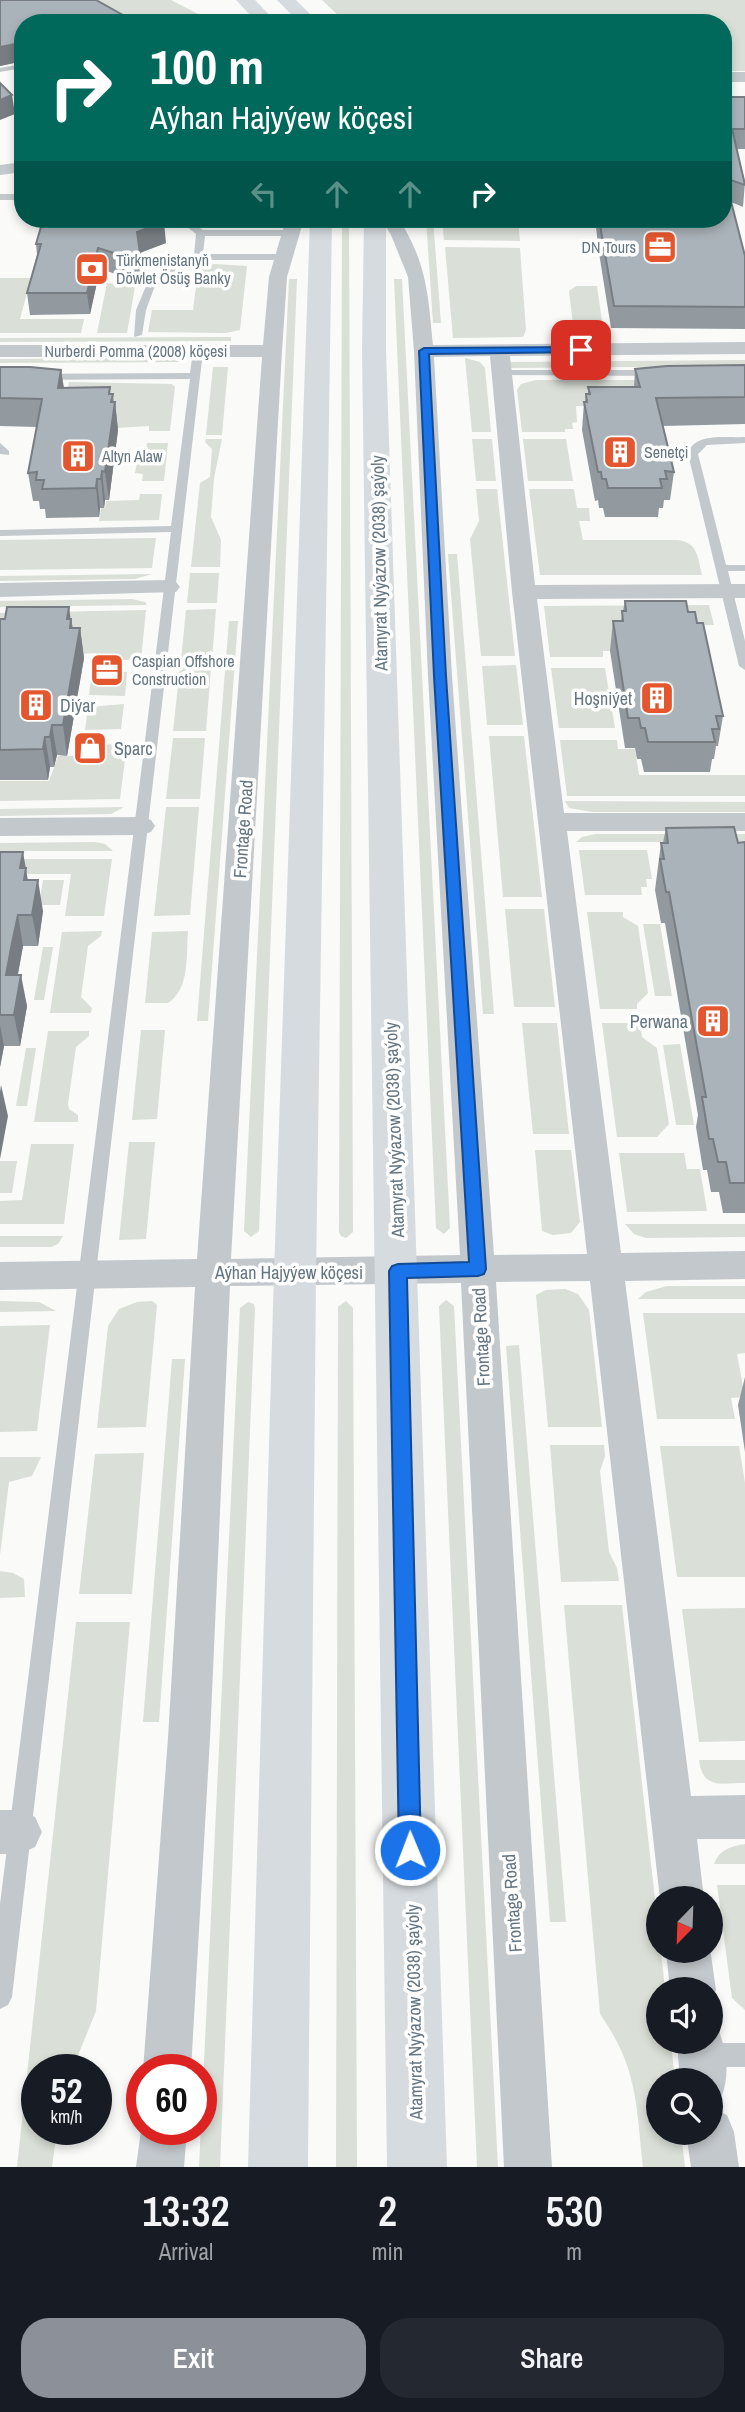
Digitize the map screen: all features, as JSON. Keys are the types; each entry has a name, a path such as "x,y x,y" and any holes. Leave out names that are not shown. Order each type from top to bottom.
{"main road":[{"path":"244,0 259,14"},
{"path":"286,0 301,14"},
{"name":"Atamyrat Nyýazow (2038) şaýoly","path":"376,228 374,351 398,1271 417,2167"},
{"path":"278,2167 295,1273 297,232"}],"street":[{"name":"Frontage Road","path":"396,228 417,277 424,351 440,676 478,1269 528,2167"},
{"name":"Frontage Road","path":"168,2054 213,1273 254,673 272,351 278,277 297,232"},
{"path":"424,351 500,362 745,348"},
{"name":"Nurberdi Pomma (2008) köçesi","path":"0,351 272,351"},
{"path":"500,362 551,822 681,1886"},
{"path":"524,592 731,583"},
{"path":"0,590 168,587"},
{"path":"551,822 745,822"},
{"path":"0,827 141,826"},
{"name":"Aýhan Hajyýew köçesi","path":"0,1276 745,1265"},
{"path":"673,1818 745,1817"},
{"path":"160,2167 162,2145"},
{"path":"712,2145 715,2167"}],"lane":[{"path":"194,228 201,233 297,232"},
{"path":"137,335 141,310 152,281 198,257 297,232"},
{"path":"198,257 201,233"},
{"path":"0,1997 10,1832 88,1275 198,351"},
{"path":"500,362 664,372"},
{"path":"0,377 193,376"},
{"path":"745,440 704,442 694,449 693,454 731,583 739,616 745,666"},
{"path":"0,533 175,529"},
{"path":"731,583 745,568"}],"shaded area":[{"path":"93,0 171,0 198,14 114,14"},
{"path":"322,0 745,0 745,71 732,71 732,14 337,14"},
{"path":"342,228 349,228 353,1232 346,1238 339,1232"},
{"path":"427,228 434,228 441,323 433,323"},
{"path":"443,228 519,228 520,241 444,240"},
{"path":"445,247 520,248 526,330 523,337 453,338"},
{"path":"203,266 247,266 240,330 226,333 148,332 152,310 193,310 198,271"},
{"path":"0,278 31,278 20,319 84,319 81,333 0,333"},
{"path":"289,279 297,279 259,1231 251,1237 244,1231"},
{"path":"394,279 402,279 450,1228 444,1234 436,1228"},
{"path":"107,283 135,287 127,333 97,333"},
{"path":"576,286 597,286 604,336 574,332 569,291"},
{"path":"231,337 231,341 0,342 0,338"},
{"path":"167,358 181,362 0,363 0,359"},
{"path":"465,358 480,362 485,368 491,432 472,432"},
{"path":"745,360 745,366 510,368 510,362"},
{"path":"213,367 228,367 222,435 206,435"},
{"path":"536,380 660,380 622,406 576,406 577,422 572,423 573,429 565,429 565,432 522,432 517,390 521,384"},
{"path":"69,382 172,384 175,387 170,431 149,431 149,426 116,428 117,421 55,387 68,387"},
{"path":"206,439 222,439 214,478 211,517 221,540 220,567 191,567 200,483 210,477 212,449 205,442"},
{"path":"472,439 492,439 496,481 476,481"},
{"path":"523,439 566,439 573,481 528,481"},
{"path":"147,443 168,443 164,481 142,481 143,474 135,473 139,451 146,450"},
{"path":"476,489 497,489 515,656 481,656 470,539 479,521"},
{"path":"529,489 574,489 577,508 589,508 590,521 579,521 583,540 684,541 696,552 702,575 540,575"},
{"path":"140,494 162,494 159,520 99,521 101,508 105,508 106,501 139,500"},
{"path":"156,538 152,568 0,570 0,540"},
{"path":"448,554 457,554 494,1014 483,1014"},
{"path":"190,573 219,573 217,603 187,603"},
{"path":"152,574 135,579 0,581 0,576"},
{"path":"132,599 147,605 0,607 0,601"},
{"path":"709,605 714,625 614,626 618,651 603,651 603,657 550,657 544,606"},
{"path":"216,609 212,660 181,660 186,610"},
{"path":"146,610 141,660 96,660 97,653 78,654 0,631 0,613"},
{"path":"229,621 238,621 208,1021 197,1021"},
{"path":"516,665 523,725 487,725 482,666"},
{"path":"180,667 211,667 206,731 173,731"},
{"path":"551,668 605,668 615,728 559,728"},
{"path":"92,672 127,672 125,696 89,695"},
{"path":"124,704 121,729 85,730 88,707"},
{"path":"489,736 524,736 542,897 503,897"},
{"path":"173,738 205,738 200,799 166,799"},
{"path":"560,740 617,740 618,749 635,749 639,775 745,775 745,796 567,796"},
{"path":"127,744 120,799 0,801 0,781 49,781 58,756 74,756 76,745"},
{"path":"565,801 745,802 745,812 592,812 569,808"},
{"path":"124,807 111,814 0,816 0,809"},
{"path":"166,807 199,807 190,915 154,916"},
{"path":"595,834 745,834 745,842 576,842 582,837"},
{"path":"0,843 105,844 113,851 0,851"},
{"path":"579,850 647,850 652,879 646,879 647,887 641,887 642,895 585,895"},
{"path":"0,859 112,859 104,916 65,916 71,874 0,874"},
{"path":"43,880 64,880 60,905 39,905"},
{"path":"505,909 544,909 555,1007 514,1007"},
{"path":"587,912 623,912 623,917 638,926 648,993 637,1004 637,1009 600,1009"},
{"path":"643,924 660,924 672,996 655,996"},
{"path":"102,931 101,936 88,946 81,997 92,1008 91,1013 50,1013 62,932"},
{"path":"188,931 186,971 180,989 168,1003 145,1003 152,932"},
{"path":"43,947 53,947 44,1000 34,1000"},
{"path":"522,1023 557,1023 569,1134 533,1134"},
{"path":"602,1023 640,1023 642,1037 657,1048 669,1124 657,1137 617,1137"},
{"path":"141,1030 165,1030 157,1119 132,1120"},
{"path":"48,1031 89,1031 89,1036 76,1047 68,1104 69,1109 78,1115 78,1122 34,1122"},
{"path":"680,1044 694,1125 676,1125 663,1045"},
{"path":"26,1048 36,1048 27,1106 16,1106"},
{"path":"129,1142 155,1142 146,1239 119,1240"},
{"path":"31,1144 74,1144 64,1224 0,1224 0,1201 22,1200"},
{"path":"535,1150 571,1150 580,1222 571,1233 553,1235 542,1231"},
{"path":"619,1153 684,1153 687,1169 700,1169 707,1211 627,1212"},
{"path":"0,1161 17,1161 12,1193 0,1193"},
{"path":"625,1224 745,1224 745,1237 646,1238 634,1234"},
{"path":"0,1236 63,1236 58,1244 51,1247 0,1247"},
{"path":"667,1286 745,1286 745,1299 638,1299 646,1292"},
{"path":"565,1289 578,1294 589,1310 602,1427 548,1427 536,1295 546,1290"},
{"path":"446,1300 454,1306 498,2167 477,2167 439,1306"},
{"path":"0,1301 39,1302 56,1311 0,1312"},
{"path":"152,1301 157,1305 146,1427 97,1428 108,1326 119,1309 137,1302"},
{"path":"346,1301 353,1308 357,2167 336,2167 338,1307"},
{"path":"248,1302 254,1304 255,1308 220,2167 199,2167 200,2145 217,2145 217,2054 204,2054 240,1308"},
{"path":"643,1313 745,1313 745,1353 737,1354 745,1397 731,1398 735,1419 657,1419"},
{"path":"50,1325 37,1431 0,1432 0,1326"},
{"path":"519,1345 566,1922 550,1922 506,1346"},
{"path":"172,1359 185,1359 159,1722 143,1722"},
{"path":"550,1445 604,1445 605,1456 600,1471 609,1552 617,1568 619,1581 561,1582"},
{"path":"660,1446 739,1446 745,1483 745,1577 677,1577"},
{"path":"144,1453 132,1594 79,1594 95,1454"},
{"path":"0,1457 41,1457 32,1476 9,1482 0,1555"},
{"path":"0,1571 13,1573 24,1579 25,1597 0,1598"},
{"path":"564,1605 622,1605 654,1886 646,1886 646,1964 662,1964 664,1977 646,1977 646,2054 672,2054 674,2068 646,2068 646,2145 682,2145 685,2167 643,2167 633,2087 622,2052 600,2014"},
{"path":"745,1608 745,1741 699,1742 682,1609"},
{"path":"76,1622 130,1622 96,2011 79,2054 29,2054"},
{"path":"699,1760 745,1760 745,1783 721,1784 709,1780 701,1770"},
{"path":"745,1844 745,1864 714,1864 726,1850"},
{"path":"745,1885 745,2010 732,1998 723,1930 723,1886 717,1886"},
{"path":"21,2130 21,2145 55,2145 52,2167 17,2167"}],"building":[{"path":"0,0 96,0 121,14 14,14 14,44 0,47"},
{"path":"0,83 12,95 0,100"},
{"path":"732,97 745,97 745,129 732,129"},
{"path":"732,129 745,185 732,180"},
{"path":"732,205 745,256 745,307 614,306 601,228 732,228"},
{"path":"41,228 148,228 137,232 140,253 114,253 98,248 87,293 27,293 41,244 36,244"},
{"path":"745,365 745,397 656,398 674,472 665,471 667,479 660,479 662,488 608,488 606,479 602,479 601,472 598,472 584,402 587,402 586,394 590,394 588,387 640,387 635,369"},
{"path":"0,367 61,370 58,388 110,387 109,394 113,394 111,402 115,402 105,472 102,471 101,479 97,479 96,488 42,489 44,480 36,480 37,472 28,473 42,399 0,398"},
{"name":"Hoşniýet","path":"625,601 686,601 688,612 695,612 697,623 703,623 723,716 716,716 719,729 712,729 715,742 648,742 645,728 641,728 639,718 628,718 613,621 623,621"},
{"name":"Diýar","path":"7,607 69,607 67,619 71,619 70,628 80,628 63,725 52,725 50,737 45,737 43,749 0,750 0,619 5,619"},
{"name":"Perwana","path":"734,827 738,843 745,842 745,1183 730,1183 726,1162 718,1162 713,1139 709,1139 702,1097 706,1097 669,892 666,892 660,859 664,859 661,843 668,843 666,828"},
{"path":"0,852 23,852 20,868 26,868 24,880 38,880 32,915 18,915 6,975 21,975 14,1015 0,1015"}],"place":[{"name":"DN Tours","path":"660,247"},
{"name":"Türkmenistanyň Döwlet Ösüş Banky","path":"92,269"},
{"name":"Senetçi","path":"620,452"},
{"name":"Altyn Alaw","path":"78,456"},
{"name":"Caspian Offshore Construction","path":"107,670"},
{"name":"Hoşniýet","path":"657,698"},
{"name":"Diýar","path":"36,705"},
{"name":"Sparc","path":"90,748"},
{"name":"Perwana","path":"713,1021"}],"route":[{"path":"410,1850 398,1271 478,1269 440,676 424,351 581,350"}]}
